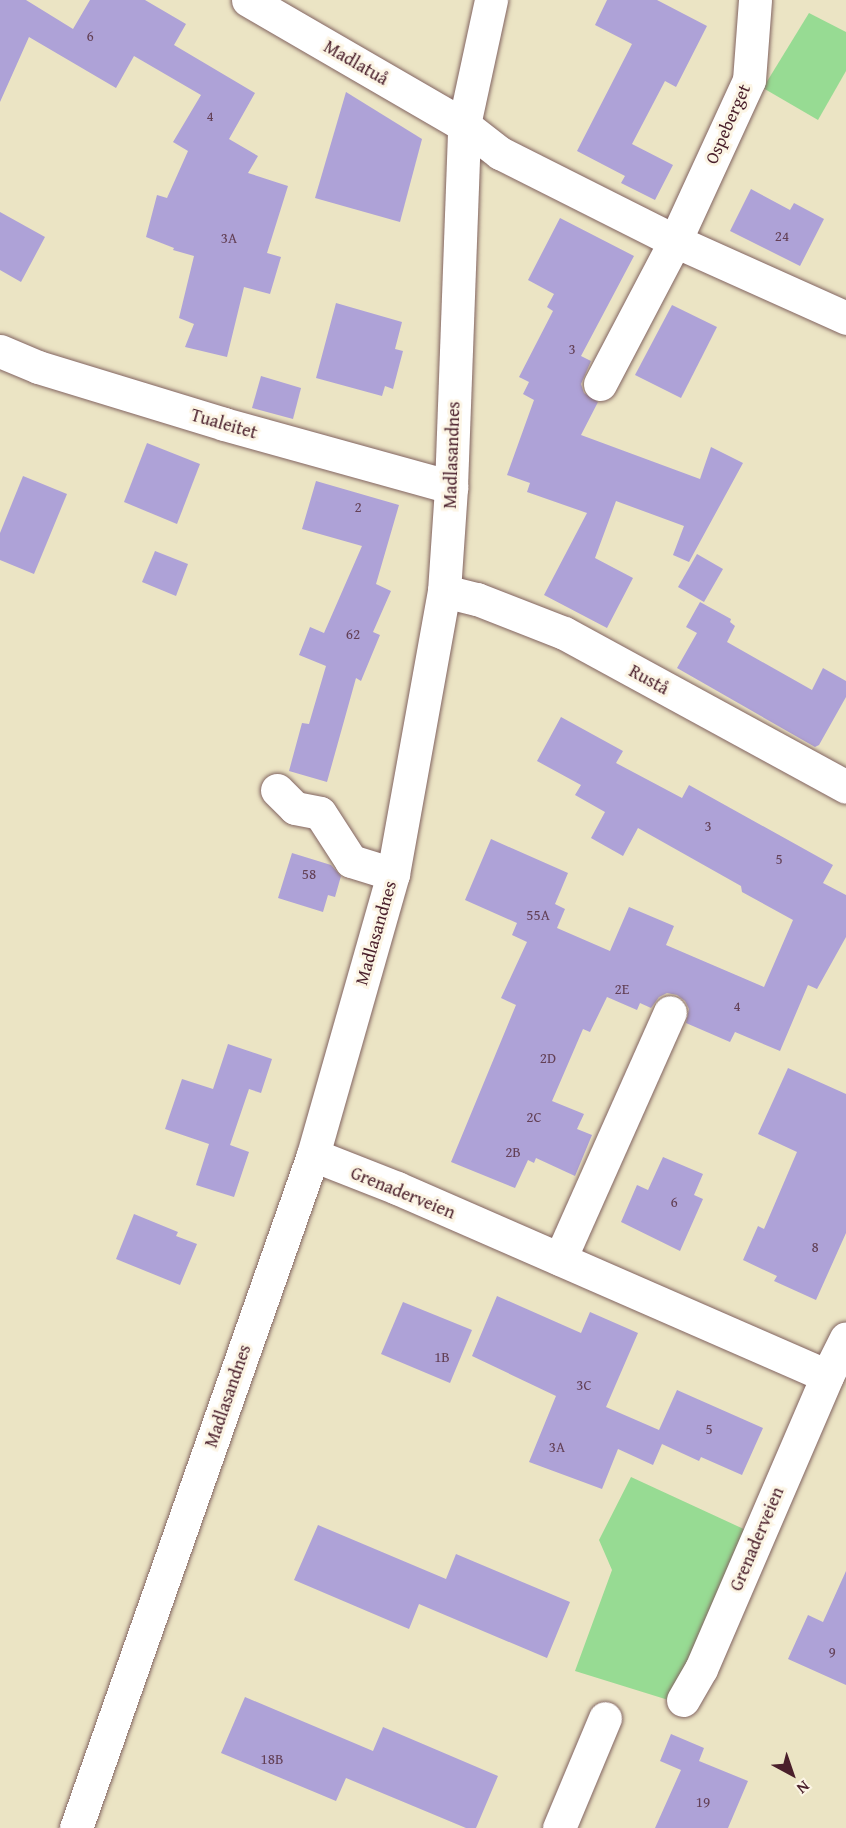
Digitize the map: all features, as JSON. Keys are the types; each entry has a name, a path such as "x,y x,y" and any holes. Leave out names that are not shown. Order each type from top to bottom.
{"street":[{"name":"Madlatuå","path":"248,0 464,125"},
{"name":"Madlasandnes","path":"76,1828 313,1155 393,874 444,591 452,487 464,125 491,0"},
{"name":"Ospeberget","path":"600,384 675,241 749,80 755,0"},
{"path":"464,125 500,153 675,241 846,318"},
{"name":"Tualeitet","path":"0,351 38,367 224,424 452,487"},
{"name":"Rustå","path":"444,591 477,599 564,633 846,788"},
{"path":"277,790 295,808 320,813 351,861 393,874"},
{"path":"560,1259 670,1012"},
{"name":"Grenaderveien","path":"313,1155 560,1259 827,1376"},
{"name":"Grenaderveien","path":"683,1700 708,1655 827,1376 846,1338"},
{"path":"559,1828 605,1718"}],"green space":[{"path":"809,13 846,32 846,71 818,120 763,88"},
{"path":"631,1477 748,1531 678,1703 575,1671 612,1570 599,1540"}],"building":[{"path":"0,0 26,0 73,29 90,0 145,0 186,24 174,45 255,93 229,139 258,156 248,173 288,186 267,253 281,257 270,294 244,287 227,357 185,347 194,324 179,318 194,256 173,250 174,248 146,237 157,195 167,198 188,151 173,142 201,95 134,56 116,88 29,37 0,102"},
{"path":"607,0 657,0 707,26 676,87 665,81 632,144 673,165 655,200 621,183 625,176 577,151 632,44 595,25"},
{"path":"346,92 422,139 400,222 315,198"},
{"path":"751,189 790,210 794,203 824,219 800,266 730,231"},
{"path":"0,212 45,237 21,282 0,270"},
{"path":"560,218 634,256 581,356 591,361 581,384 584,393 598,402 581,435 700,479 711,447 743,463 689,562 673,555 684,526 616,501 595,558 633,578 607,628 544,595 587,513 527,492 530,483 507,475 534,400 523,394 529,382 519,377 553,311 547,307 554,294 528,280"},
{"path":"336,303 402,322 395,349 403,351 393,389 385,386 382,396 316,378"},
{"path":"672,305 717,327 681,398 635,375"},
{"path":"261,376 301,388 293,419 252,408"},
{"path":"147,443 200,464 177,524 124,502"},
{"path":"23,476 67,494 34,574 0,560 0,533"},
{"path":"316,481 399,505 376,584 391,591 373,632 380,635 361,681 356,678 327,782 289,771 302,723 309,724 326,666 299,655 310,627 324,633 362,546 302,529"},
{"path":"155,551 188,564 176,596 142,582"},
{"path":"697,554 723,569 704,602 678,587"},
{"path":"700,602 731,619 730,622 735,626 727,642 812,690 823,668 846,681 846,697 819,745 815,747 677,668 697,633 686,627"},
{"path":"561,717 623,751 616,763 682,798 689,785 833,865 823,883 846,895 846,937 817,989 808,985 780,1051 735,1032 730,1042 686,1023 689,1009 685,1001 677,995 667,993 659,997 651,1008 640,1003 637,1010 607,997 590,1032 583,1029 552,1101 584,1114 577,1129 592,1135 575,1176 536,1158 534,1163 528,1160 515,1188 451,1162 516,1005 501,998 527,942 512,935 517,923 465,900 491,839 568,873 555,904 565,909 557,928 610,951 629,907 674,926 666,945 764,987 793,920 742,892 741,886 638,828 623,856 591,838 605,812 575,795 581,785 537,761"},
{"path":"292,853 331,865 341,876 335,897 328,895 323,912 278,898"},
{"path":"228,1044 272,1059 261,1093 249,1089 230,1145 249,1152 234,1197 196,1185 209,1144 165,1129 182,1079 213,1089"},
{"path":"788,1068 846,1094 846,1233 816,1300 774,1281 777,1276 743,1260 758,1226 764,1229 797,1152 758,1134"},
{"path":"663,1157 703,1174 694,1195 703,1199 680,1251 621,1222 637,1185 648,1190"},
{"path":"134,1214 178,1232 176,1236 197,1244 180,1285 116,1259"},
{"path":"497,1296 581,1333 590,1312 638,1333 606,1407 659,1430 677,1390 763,1428 742,1475 701,1457 699,1461 662,1444 653,1465 618,1449 602,1489 529,1462 556,1396 472,1356"},
{"path":"403,1302 472,1330 450,1383 381,1354"},
{"path":"318,1525 446,1579 456,1554 570,1602 547,1658 419,1604 409,1629 294,1580"},
{"path":"846,1571 846,1685 788,1659 808,1615 823,1622"},
{"path":"245,1697 373,1751 383,1727 498,1776 476,1828 466,1828 346,1778 336,1801 221,1753"},
{"path":"671,1734 704,1748 699,1761 748,1781 728,1828 655,1828 681,1770 660,1761"}]}
